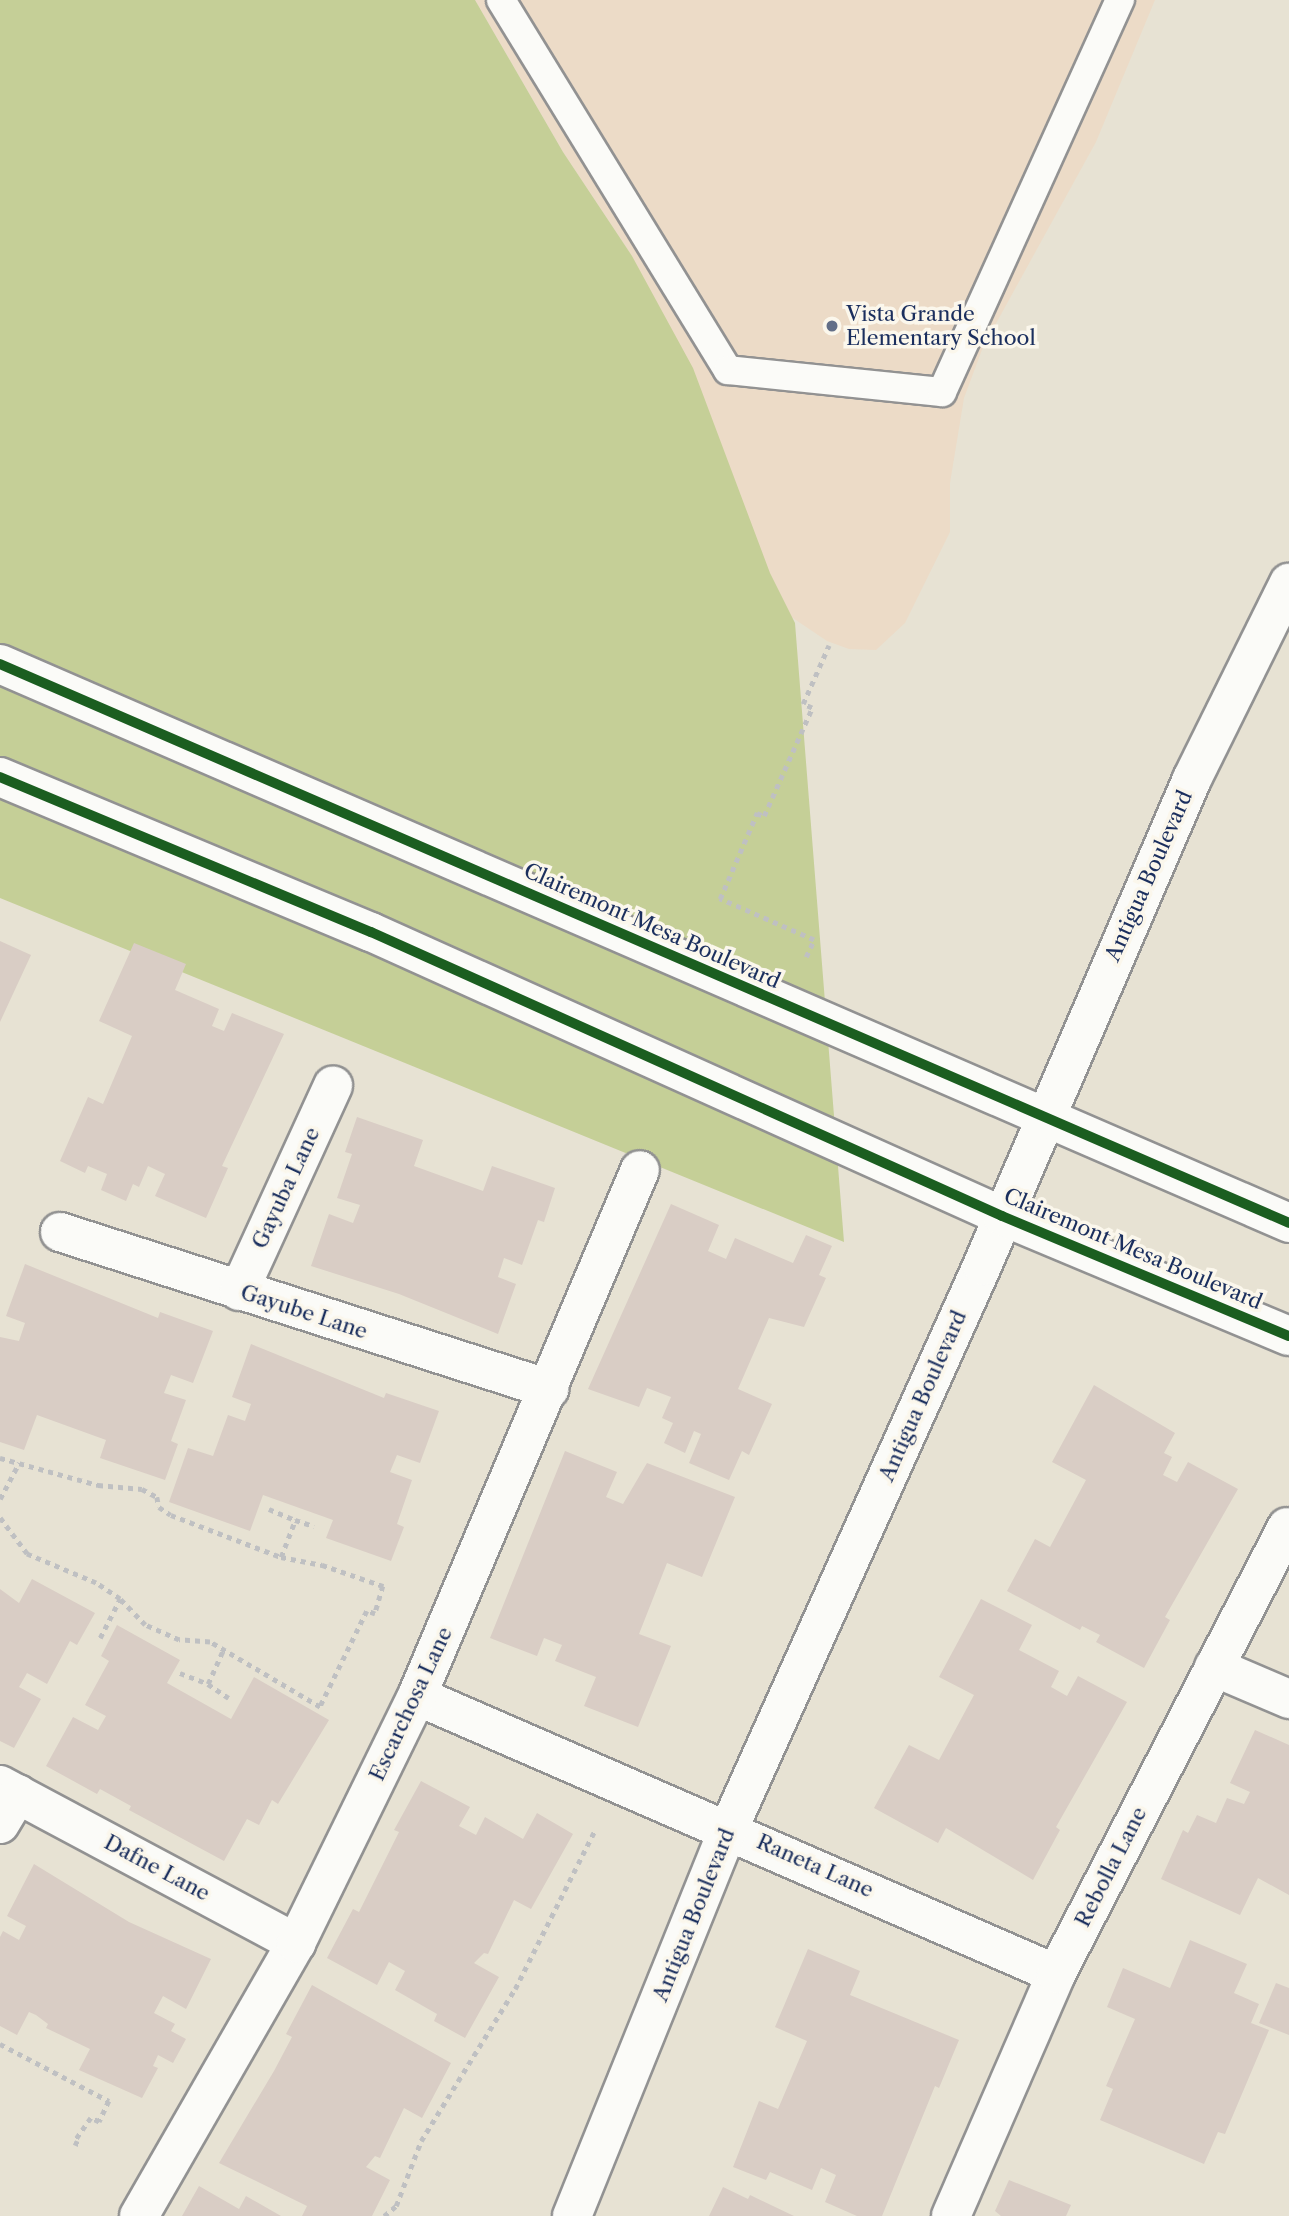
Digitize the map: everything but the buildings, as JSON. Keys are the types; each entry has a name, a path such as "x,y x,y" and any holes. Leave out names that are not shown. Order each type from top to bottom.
{"street":[{"name":"Antigua Boulevard","path":"572,2216 729,1828 1002,1216 1192,779 1289,583"},
{"name":"Clairemont Mesa Boulevard","path":"0,664 1289,1223"},
{"name":"Clairemont Mesa Boulevard","path":"0,777 371,932 1002,1216 1289,1336"},
{"name":"Gayuba Lane","path":"239,1291 333,1086"},
{"name":"Escarchosa Lane","path":"139,2216 296,1943 417,1696 640,1170"},
{"name":"Gayube Lane","path":"60,1232 549,1389"},
{"name":"Rebolla Lane","path":"951,2216 1056,1974 1287,1527"},
{"path":"1214,1667 1289,1699"},
{"name":"Raneta Lane","path":"417,1696 729,1828 1056,1974"},
{"name":"Dafne Lane","path":"6,1801 296,1943"}],"lane":[{"path":"501,0 728,370 942,392 1120,0"}],"path":[{"path":"806,957 814,940 720,899 757,813 764,816 812,708 803,704 829,645"},
{"path":"0,1458 99,1485 142,1489 157,1497 159,1507 171,1516 281,1557 323,1565 383,1586 375,1614 367,1611 320,1707 210,1642 179,1640 145,1625 120,1598 72,1569 46,1564 27,1554 0,1518"},
{"path":"0,1499 19,1463"},
{"path":"269,1509 314,1526"},
{"path":"281,1557 295,1520"},
{"path":"100,1638 120,1598"},
{"path":"208,1684 223,1651"},
{"path":"180,1673 208,1684 229,1698"},
{"path":"384,2216 396,2206 421,2141 515,1989 595,1830"},
{"path":"0,2044 109,2102 99,2122 91,2118 74,2142 81,2146"}],"shaded area":[{"name":"Vista Grande Elementary School","path":"475,0 1155,0 1096,142 983,347 964,398 950,483 950,532 905,623 876,650 849,649 827,641 781,610 745,509 632,256 563,152"}],"green space":[{"path":"0,0 475,0 563,152 632,256 693,368 770,573 795,623 844,1242 0,898"}],"cycle path":[{"path":"0,664 1289,1223"},
{"path":"0,777 371,932 1002,1216 1289,1336"}],"place":[{"name":"Vista Grande Elementary School","path":"832,326"}]}
